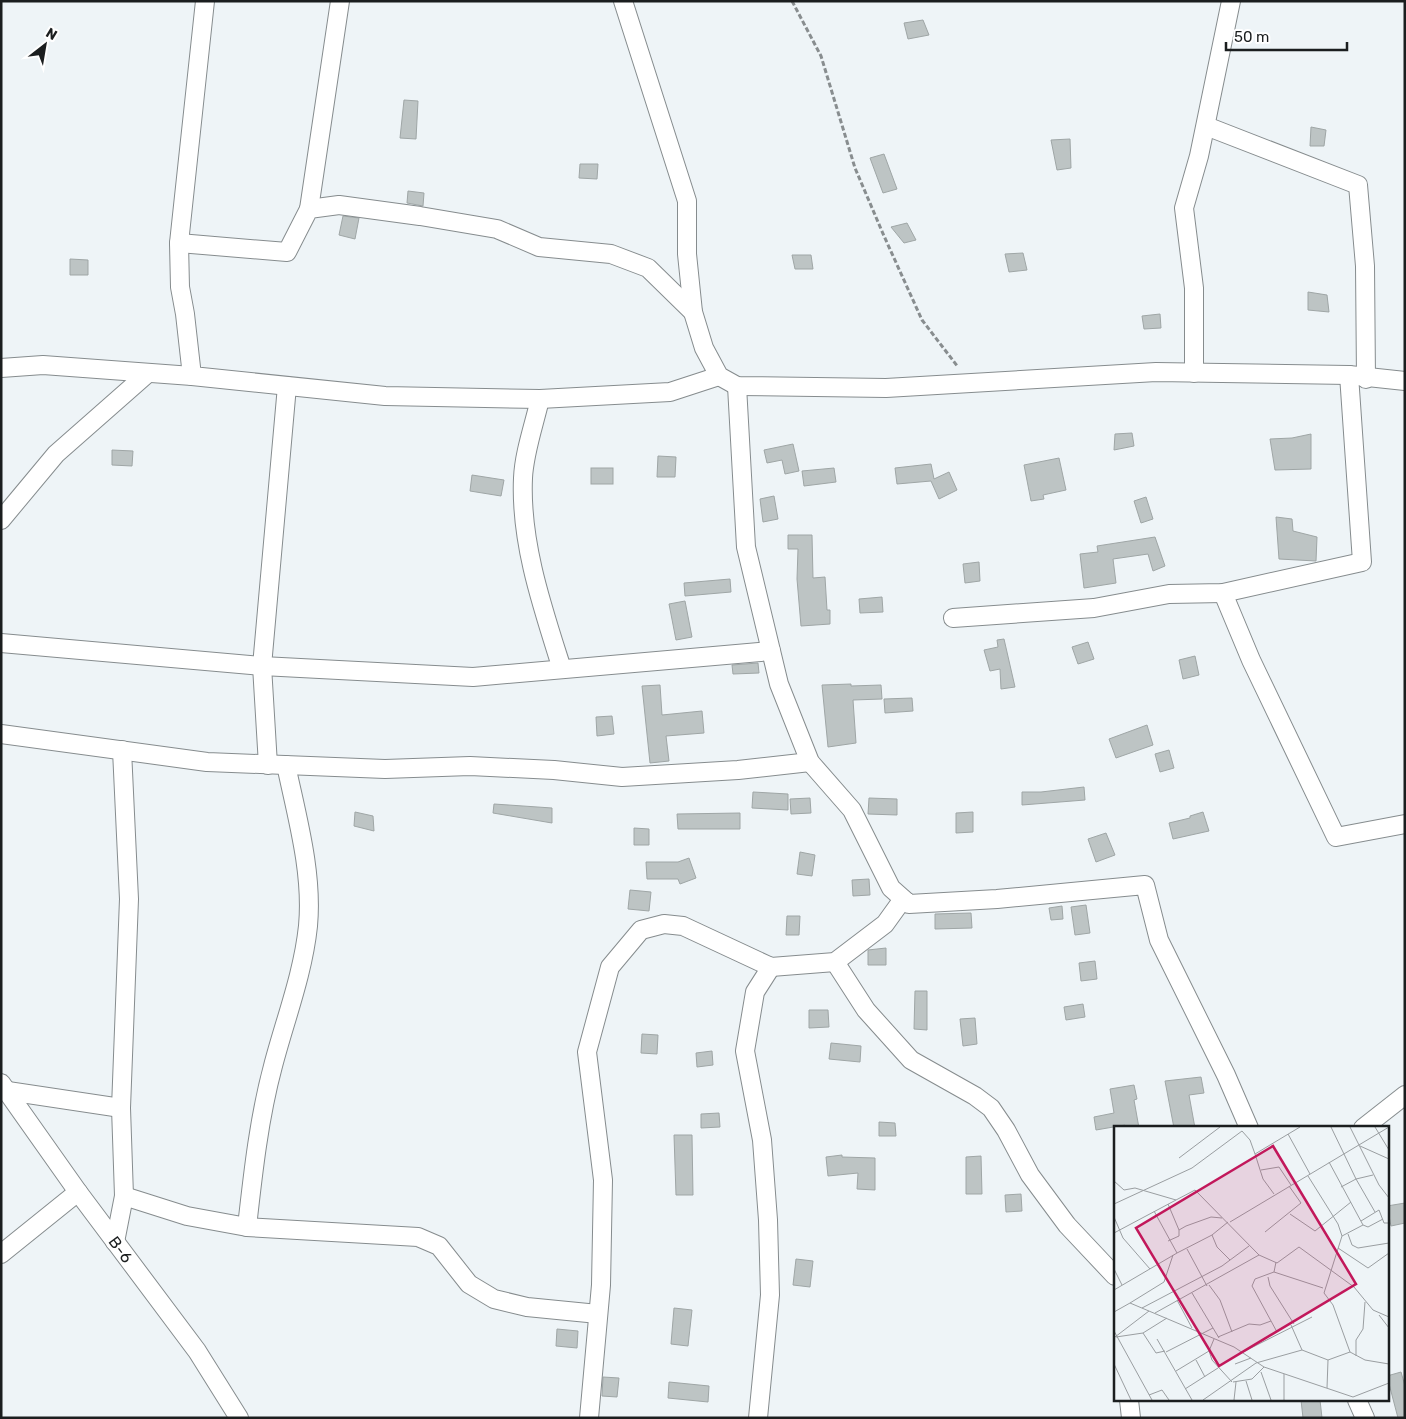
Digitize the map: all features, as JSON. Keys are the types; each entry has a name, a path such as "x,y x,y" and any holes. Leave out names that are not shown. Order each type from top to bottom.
{"street":[{"path":"192,376 180,287 179,243 205,1"},
{"path":"179,243 287,252 308,209 340,1"},
{"path":"623,1 687,201 687,254 693,312 704,348 719,376 737,386 886,388 1156,372 1357,377 1405,381"},
{"path":"1194,373 1194,288 1184,208 1206,126 1231,1"},
{"path":"954,618 1094,608 1168,594 1223,593 1362,562 1357,377 1365,266 1358,185 1206,126"},
{"path":"308,209 339,205 402,213 497,229 539,247 611,254 648,268 693,312"},
{"path":"1,368 43,365 192,376 384,396 540,399 670,392 719,376"},
{"path":"1,520 56,454 98,414 148,373"},
{"path":"268,765 262,666 287,386"},
{"path":"737,386 746,547 779,684 810,762 852,810 891,888 910,904 1145,885 1159,940 1226,1075 1248,1126"},
{"path":"540,399 523,476 523,510 542,608 562,670"},
{"path":"1223,593 1251,660 1336,837 1405,824"},
{"path":"1,644 262,666 473,677 771,651"},
{"path":"1,734 207,762 268,765 385,769 470,766 554,770 622,777 738,770 810,762"},
{"path":"115,1242 124,1196 122,1108 129,899 122,750"},
{"path":"247,1227 256,1150 272,1067 293,1001 308,926 307,878 286,765"},
{"path":"589,1418 598,1314 603,1180 587,1052 610,967 641,930 664,924 683,926 771,967 835,962 884,924 902,898"},
{"path":"835,962 866,1010 911,1060 975,1096 991,1108 1006,1130 1030,1175 1067,1225 1114,1275"},
{"path":"758,1418 770,1295 768,1220 762,1140 745,1051 755,992 771,967"},
{"path":"3,1088 122,1108"},
{"name":"B-6","path":"3,1088 197,1351 239,1418"},
{"path":"1366,1126 1405,1095"},
{"path":"1,1254 78,1192"},
{"path":"124,1196 187,1216 247,1227 418,1237 439,1246 469,1284 494,1299 526,1308 598,1314"},
{"path":"1129,1402 1131,1418"},
{"path":"1358,1402 1364,1418"}],"path":[{"path":"792,1 821,56 854,168 922,320 970,384"}],"building":[{"path":"923,20 929,35 908,39 904,23"},
{"path":"404,100 418,101 416,139 400,138"},
{"path":"1311,127 1326,130 1324,146 1310,146"},
{"path":"1070,139 1071,168 1057,170 1051,140"},
{"path":"884,154 897,189 883,193 870,158"},
{"path":"580,164 598,164 597,179 579,178"},
{"path":"408,191 424,193 423,206 407,203"},
{"path":"343,216 359,218 355,239 339,235"},
{"path":"907,223 916,240 904,243 891,227"},
{"path":"1023,253 1027,270 1009,272 1005,254"},
{"path":"792,255 811,255 813,269 795,269"},
{"path":"70,259 88,260 88,275 70,275"},
{"path":"1308,292 1327,295 1329,312 1308,310"},
{"path":"1160,314 1161,328 1144,329 1142,316"},
{"path":"1132,433 1134,446 1114,450 1115,434"},
{"path":"1311,434 1311,469 1275,470 1270,439 1292,438"},
{"path":"793,444 799,471 785,474 782,460 767,463 764,450"},
{"path":"112,450 133,451 132,466 112,465"},
{"path":"658,456 676,457 675,477 657,477"},
{"path":"1059,458 1066,490 1043,495 1044,499 1031,501 1024,465"},
{"path":"931,464 934,479 949,472 957,490 939,499 931,481 897,484 895,468"},
{"path":"591,468 613,468 613,484 591,484"},
{"path":"834,468 836,482 804,486 802,471"},
{"path":"472,475 504,480 501,496 470,491"},
{"path":"774,496 778,519 763,522 760,499"},
{"path":"1146,497 1153,519 1141,523 1134,501"},
{"path":"1276,517 1292,519 1293,531 1317,537 1316,561 1279,559"},
{"path":"788,535 812,535 813,578 825,577 827,610 830,610 830,624 801,626 797,579 798,549 788,549"},
{"path":"1155,537 1165,566 1153,571 1148,554 1113,559 1116,583 1084,588 1080,554 1098,552 1097,546"},
{"path":"979,562 980,581 965,583 963,564"},
{"path":"730,579 731,592 685,596 684,583"},
{"path":"882,597 883,612 860,613 859,599"},
{"path":"685,601 692,637 676,640 669,604"},
{"path":"1004,639 1015,687 1001,689 1000,669 990,671 984,650 998,647 997,640"},
{"path":"1088,642 1094,659 1078,664 1072,647"},
{"path":"1195,656 1199,675 1183,679 1179,660"},
{"path":"758,663 759,673 733,674 732,665"},
{"path":"851,684 851,686 881,685 882,699 853,700 856,743 828,747 822,685"},
{"path":"660,685 662,715 702,711 704,733 666,736 669,761 650,763 642,686"},
{"path":"912,698 913,711 885,713 884,699"},
{"path":"612,716 614,734 597,736 596,717"},
{"path":"1147,725 1153,745 1116,758 1109,739"},
{"path":"1169,750 1174,768 1160,772 1155,754"},
{"path":"1084,787 1085,800 1022,805 1022,792 1041,792"},
{"path":"753,792 788,794 788,810 752,808"},
{"path":"810,798 811,813 791,814 790,799"},
{"path":"869,798 897,799 897,815 868,814"},
{"path":"494,804 552,808 552,823 493,813"},
{"path":"355,812 373,816 374,831 354,826"},
{"path":"973,812 973,832 956,833 956,813"},
{"path":"1203,812 1209,831 1173,839 1169,823 1190,818 1190,816"},
{"path":"740,813 740,829 678,829 677,814"},
{"path":"634,828 649,829 649,845 634,845"},
{"path":"1106,833 1115,855 1096,862 1088,839"},
{"path":"800,852 815,855 812,876 797,874"},
{"path":"689,858 696,878 680,884 678,879 647,879 646,862 678,862"},
{"path":"869,879 870,895 853,896 852,880"},
{"path":"630,890 651,892 649,911 628,909"},
{"path":"1086,905 1090,933 1075,935 1071,907"},
{"path":"1062,906 1063,919 1051,920 1049,908"},
{"path":"971,913 972,928 935,929 935,914"},
{"path":"787,916 800,916 799,935 786,935"},
{"path":"886,948 886,965 868,965 868,950"},
{"path":"1095,961 1097,979 1081,981 1079,963"},
{"path":"915,991 927,991 927,1030 914,1029"},
{"path":"1083,1004 1085,1017 1066,1020 1064,1007"},
{"path":"809,1010 828,1010 829,1027 809,1028"},
{"path":"975,1018 977,1044 963,1046 960,1019"},
{"path":"642,1034 658,1035 657,1054 641,1053"},
{"path":"831,1043 861,1046 860,1062 829,1059"},
{"path":"712,1051 713,1065 697,1067 696,1053"},
{"path":"1201,1077 1204,1093 1189,1095 1195,1126 1174,1126 1165,1081"},
{"path":"1134,1085 1137,1099 1134,1100 1139,1126 1114,1126 1096,1130 1094,1117 1114,1113 1110,1089"},
{"path":"719,1113 720,1127 701,1128 701,1114"},
{"path":"879,1122 895,1123 896,1136 879,1136"},
{"path":"674,1135 692,1135 693,1195 676,1195"},
{"path":"842,1155 842,1157 875,1158 875,1190 857,1189 858,1173 828,1176 826,1157"},
{"path":"981,1156 982,1194 966,1194 966,1157"},
{"path":"1021,1194 1022,1211 1006,1212 1005,1195"},
{"path":"1405,1203 1405,1223 1391,1226 1388,1206"},
{"path":"796,1259 813,1261 810,1287 793,1285"},
{"path":"674,1308 692,1310 688,1346 671,1344"},
{"path":"557,1329 578,1331 577,1348 556,1346"},
{"path":"1401,1372 1405,1386 1405,1418 1398,1418 1388,1376"},
{"path":"603,1377 619,1378 617,1397 602,1396"},
{"path":"669,1382 709,1386 708,1402 668,1398"},
{"path":"1301,1402 1320,1402 1322,1418 1303,1418"}]}
